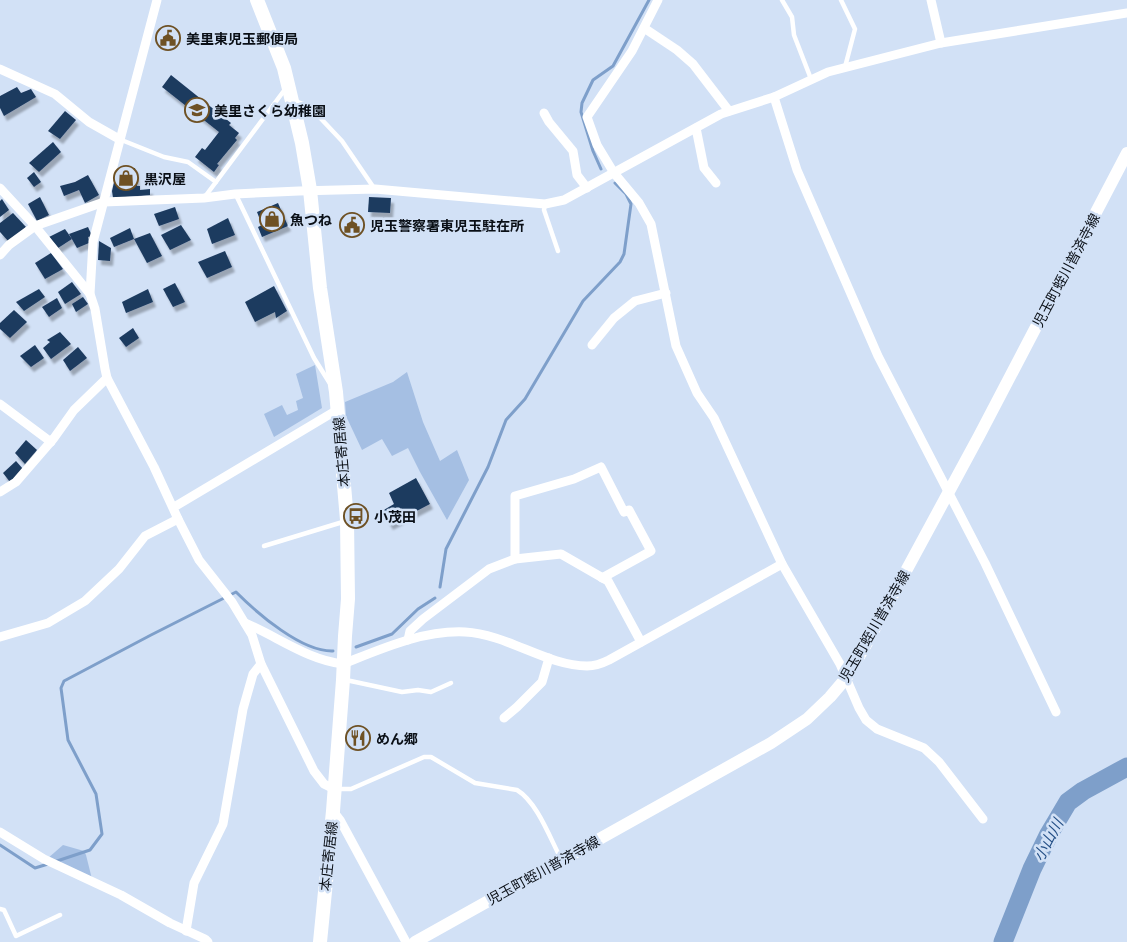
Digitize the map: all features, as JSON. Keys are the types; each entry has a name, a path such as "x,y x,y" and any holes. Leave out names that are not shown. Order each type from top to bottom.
{"main road":[{"name":"本庄寄居線","path":"256,0 277,48 302,143 310,190 320,288 336,392 347,520 348,598 343,680 320,942"},
{"name":"児玉町蛭川普済寺線","path":"414,942 704,782 792,730 830,698 847,677 867,643 1127,153"}],"street":[{"path":"90,294 93,242 157,0"},
{"path":"658,0 632,51 587,117 597,145 614,173 639,203 651,224 676,346 697,393 714,418 782,564 847,677 859,708 866,720 877,729 924,748 939,762 983,819"},
{"path":"930,0 941,43"},
{"path":"0,255 9,245 36,226 104,202 204,198 235,194 310,190 375,189 545,204 564,200 728,111 774,97 828,72 941,43 1127,13"},
{"path":"644,28 677,50 693,64 728,111"},
{"path":"0,69 55,94 89,122 119,139"},
{"path":"774,97 797,170 878,356 985,563 1056,712"},
{"path":"544,113 549,122 574,151 577,175 587,188"},
{"path":"696,128 704,168 716,183"},
{"path":"0,188 36,226 90,294 95,309 107,378 174,507 178,519 199,560 232,602 252,635 261,664 314,771 324,784 334,789"},
{"path":"592,346 614,318 635,301 666,292"},
{"path":"0,492 16,482 51,442 74,410 107,378"},
{"path":"0,404 51,442"},
{"path":"174,507 337,410"},
{"path":"516,559 515,496 574,479 601,467 624,512 629,510 651,551 602,578"},
{"path":"0,637 48,624 85,601 119,569 145,536 178,519"},
{"path":"408,640 410,631 423,619 489,568 516,559 560,554 608,581 642,642"},
{"path":"245,623 315,658 343,664 408,640 437,634 464,632 485,635 560,662 588,666 609,660 782,564"},
{"path":"504,718 518,707 542,682 549,658"},
{"path":"186,931 194,883 223,824 243,709 252,674 261,664"},
{"path":"333,810 406,942"},
{"path":"0,832 48,861 121,895 208,942"}],"lane":[{"path":"782,0 792,16 794,35 811,80"},
{"path":"841,0 855,29 845,68"},
{"path":"204,198 288,85"},
{"path":"292,100 309,106 316,113 342,141 375,189"},
{"path":"119,139 164,157 188,162 216,182"},
{"path":"235,194 314,358 336,392"},
{"path":"545,204 544,210 558,251"},
{"path":"264,546 347,520"},
{"path":"343,680 402,692 418,690 431,692 451,683"},
{"path":"334,789 351,789 424,757 431,757 475,783 517,790 521,793 536,811 561,860"},
{"path":"0,910 4,910 16,936 60,915"}],"shaded area":[{"path":"315,365 322,408 274,437 264,414 282,405 287,415 298,410 296,401 303,398 296,374"},
{"path":"407,372 423,422 440,461 457,450 469,480 447,520 408,448 392,456 382,439 362,450 346,416 345,402 393,382"},
{"path":"63,845 84,851 92,879 47,859"}],"building":[{"name":"美里さくら幼稚園","path":"171,75 231,123 229,125 239,133 235,138 237,140 217,164 219,165 214,172 195,157 202,148 205,150 219,132 162,87"},
{"path":"17,87 21,93 31,89 36,97 4,116 0,108 0,96"},
{"path":"65,111 76,120 60,139 48,131"},
{"path":"53,142 61,152 39,172 29,163"},
{"name":"黒沢屋","path":"135,168 137,186 140,186 140,190 150,189 150,195 113,198 112,191 117,169"},
{"path":"34,172 41,182 34,187 27,178"},
{"path":"88,175 99,195 85,203 79,190 64,196 60,186 75,182"},
{"path":"40,197 49,215 37,221 28,204"},
{"path":"369,197 391,198 390,213 368,212"},
{"path":"2,199 9,210 0,217 0,201"},
{"name":"魚つね","path":"278,203 288,226 262,237 258,227 262,225 257,212"},
{"path":"175,207 179,219 159,226 154,214"},
{"path":"13,213 26,227 9,242 0,232 0,223"},
{"path":"228,218 235,235 212,244 207,229"},
{"path":"181,225 191,240 170,250 161,235"},
{"path":"88,227 92,236 88,237 89,243 77,248 69,234"},
{"path":"130,228 134,239 114,247 110,238"},
{"path":"65,229 72,239 58,248 49,237"},
{"path":"150,233 162,256 147,263 134,239"},
{"path":"99,241 111,248 110,261 98,260"},
{"path":"225,251 232,267 207,278 198,262"},
{"path":"51,253 63,269 45,279 35,263"},
{"path":"72,282 81,294 65,304 58,292"},
{"path":"175,283 185,302 173,307 163,289"},
{"path":"274,286 287,311 276,318 275,312 255,322 245,302"},
{"path":"39,289 45,297 24,311 16,302"},
{"path":"148,289 153,302 126,313 122,302"},
{"path":"83,297 88,304 76,312 72,304"},
{"path":"57,298 62,308 49,317 42,307"},
{"path":"14,310 27,322 10,338 0,329 0,323"},
{"path":"133,328 139,338 126,347 119,338"},
{"path":"60,332 71,344 51,359 43,348 50,342 47,340"},
{"path":"35,345 44,358 31,367 20,356"},
{"path":"78,347 87,358 70,371 63,360"},
{"path":"26,440 37,450 25,464 15,453"},
{"path":"16,461 23,469 10,482 3,473"},
{"path":"416,478 430,504 390,525 382,511 394,504 389,493"},
{"name":"めん郷","path":"362,731 366,739 355,744 351,736"}],"waterway":[{"path":"601,169 593,151 581,112 582,103 593,80 613,66 649,0"},
{"path":"440,587 446,549 488,467 506,420 525,399 583,301 620,262 624,254 631,204 626,194 615,183"},
{"path":"54,862 90,850 102,834 96,794 68,740 61,688 64,681 236,592 268,621 294,639 321,650 333,651"},
{"path":"356,647 392,634 418,609 435,598"},
{"name":"小山川","path":"1003,942 1032,869 1049,834 1068,802 1083,791 1127,767"},
{"path":"0,845 35,868 48,864"}],"place":[{"name":"美里東児玉郵便局","path":"168,38"},
{"name":"美里さくら幼稚園","path":"197,110"},
{"name":"黒沢屋","path":"126,178"},
{"name":"魚つね","path":"272,219"},
{"name":"児玉警察署東児玉駐在所","path":"352,225"},
{"name":"小茂田","path":"356,516"},
{"name":"めん郷","path":"358,738"}]}
